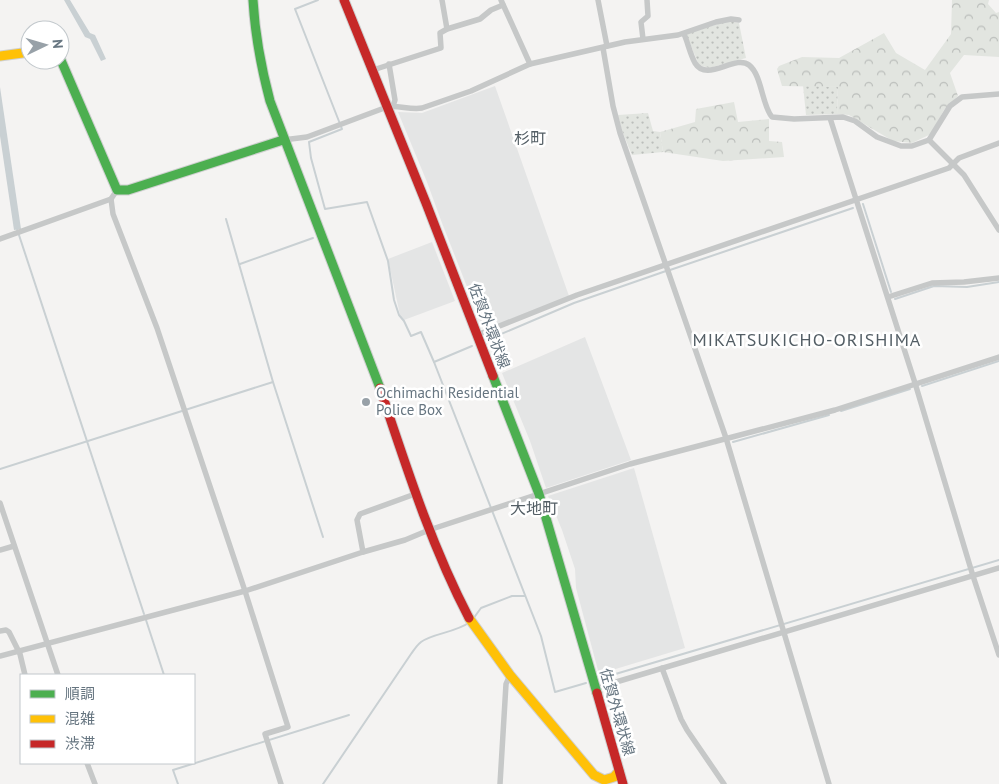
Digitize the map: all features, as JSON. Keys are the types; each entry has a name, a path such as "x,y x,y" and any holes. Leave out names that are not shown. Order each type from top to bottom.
{"street":[{"path":"253,0 255,32 260,63 283,140 374,370 415,494 452,584 471,621 510,674 594,775 604,780 620,772"},
{"name":"佐賀外環状線","path":"344,0 372,70 390,106 539,494 623,784"},
{"path":"442,0 447,29"},
{"path":"598,0 613,106 620,133 726,438 829,784"},
{"path":"643,39 641,22 648,16 647,0"},
{"path":"372,70 441,48 440,33 480,19 502,3 530,64"},
{"path":"390,106 422,108 471,91 530,64 643,39 684,34 731,18 739,20"},
{"path":"684,34 695,63 705,70 740,62 752,67 763,94 768,114 772,117 794,119 843,117 855,122 877,137 901,146 912,146 929,140 946,112 962,97 999,94"},
{"path":"0,56 20,53"},
{"path":"117,190 128,190 283,140 307,137 390,106 395,100 389,64"},
{"path":"65,70 117,190"},
{"path":"830,118 888,297 999,655"},
{"path":"929,140 964,175 999,230"},
{"path":"477,335 577,295 949,168 959,158 999,143"},
{"path":"0,239 111,199 117,190"},
{"path":"111,199 113,214 157,328 184,407 288,727 265,734 281,784"},
{"path":"888,297 932,283 999,278"},
{"path":"0,656 245,591 405,540 429,530 630,464 835,410 999,357"},
{"path":"363,552 357,520 360,514 415,494"},
{"path":"0,503 58,674"},
{"path":"0,550 14,546"},
{"path":"596,688 999,568"},
{"path":"0,631 6,630 9,632 20,654 25,674"},
{"path":"662,668 681,719 724,784"},
{"path":"500,784 506,684 510,674"},
{"path":"87,764 94,784"}],"shaded area":[{"path":"64,0 70,0 90,33 95,35 106,59 101,61 90,39 85,37"},
{"path":"495,86 569,296 484,330 398,112 422,113"},
{"path":"0,87 21,229 14,230 0,136"},
{"path":"432,242 455,301 404,320 400,315 388,259"},
{"path":"585,337 631,460 546,488 530,441 502,373"},
{"path":"634,468 685,648 599,674 576,588 575,569 548,496"}],"green space":[{"path":"952,0 989,0 988,4 996,13 999,12 999,57 964,55 950,73 958,96 944,110 931,134 912,143 893,141 849,115 837,114 838,87 782,86 777,69 779,66 802,57 839,58 884,33 896,53 925,70 951,34"},
{"path":"728,21 739,23 746,58 709,68 699,65 686,34"},
{"path":"803,85 838,87 837,114 806,115"},
{"path":"734,102 738,122 769,119 769,141 782,142 784,157 723,161 663,152 660,132 695,122 696,109"},
{"path":"648,113 653,131 660,132 663,152 632,155 622,131 618,115"}],"waterway":[{"path":"318,0 295,9 342,129 309,142 311,158 325,209 367,202 388,261 394,300 399,315 411,336 421,332 434,362 541,636 555,692 586,683"},
{"path":"863,204 891,292"},
{"path":"670,270 853,208"},
{"path":"226,219 273,382 323,537"},
{"path":"17,229 144,614"},
{"path":"240,264 313,238"},
{"path":"487,340 574,303 666,271"},
{"path":"895,299 934,286 967,287 999,282"},
{"path":"434,362 472,346"},
{"path":"922,386 999,361"},
{"path":"0,469 273,382"},
{"path":"841,411 910,389"},
{"path":"733,442 829,415"},
{"path":"602,678 999,560"},
{"path":"473,619 481,608 512,596 525,596"},
{"path":"146,620 164,674"},
{"path":"323,784 418,645 426,639 464,626 470,622"},
{"path":"195,763 349,715"},
{"path":"178,784 173,770 192,764"}],"traffic: fast":[{"path":"253,0 259,51 270,101 380,388"},
{"path":"65,70 117,190 128,190 283,140"},
{"path":"493,376 539,494 597,693"}],"traffic: slow":[{"path":"0,56 20,53"},
{"path":"469,618 510,675 594,775 604,780 614,777 619,771"}],"traffic: jam":[{"path":"344,0 493,376"},
{"path":"380,388 431,534 469,618"},
{"path":"597,693 623,784"}],"place":[{"name":"Ochimachi Residential Police Box","path":"366,402"}],"district":[{"name":"杉町","path":"530,138"},
{"name":"MIKATSUKICHO-ORISHIMA","path":"807,340"},
{"name":"大地町","path":"534,508"}]}
